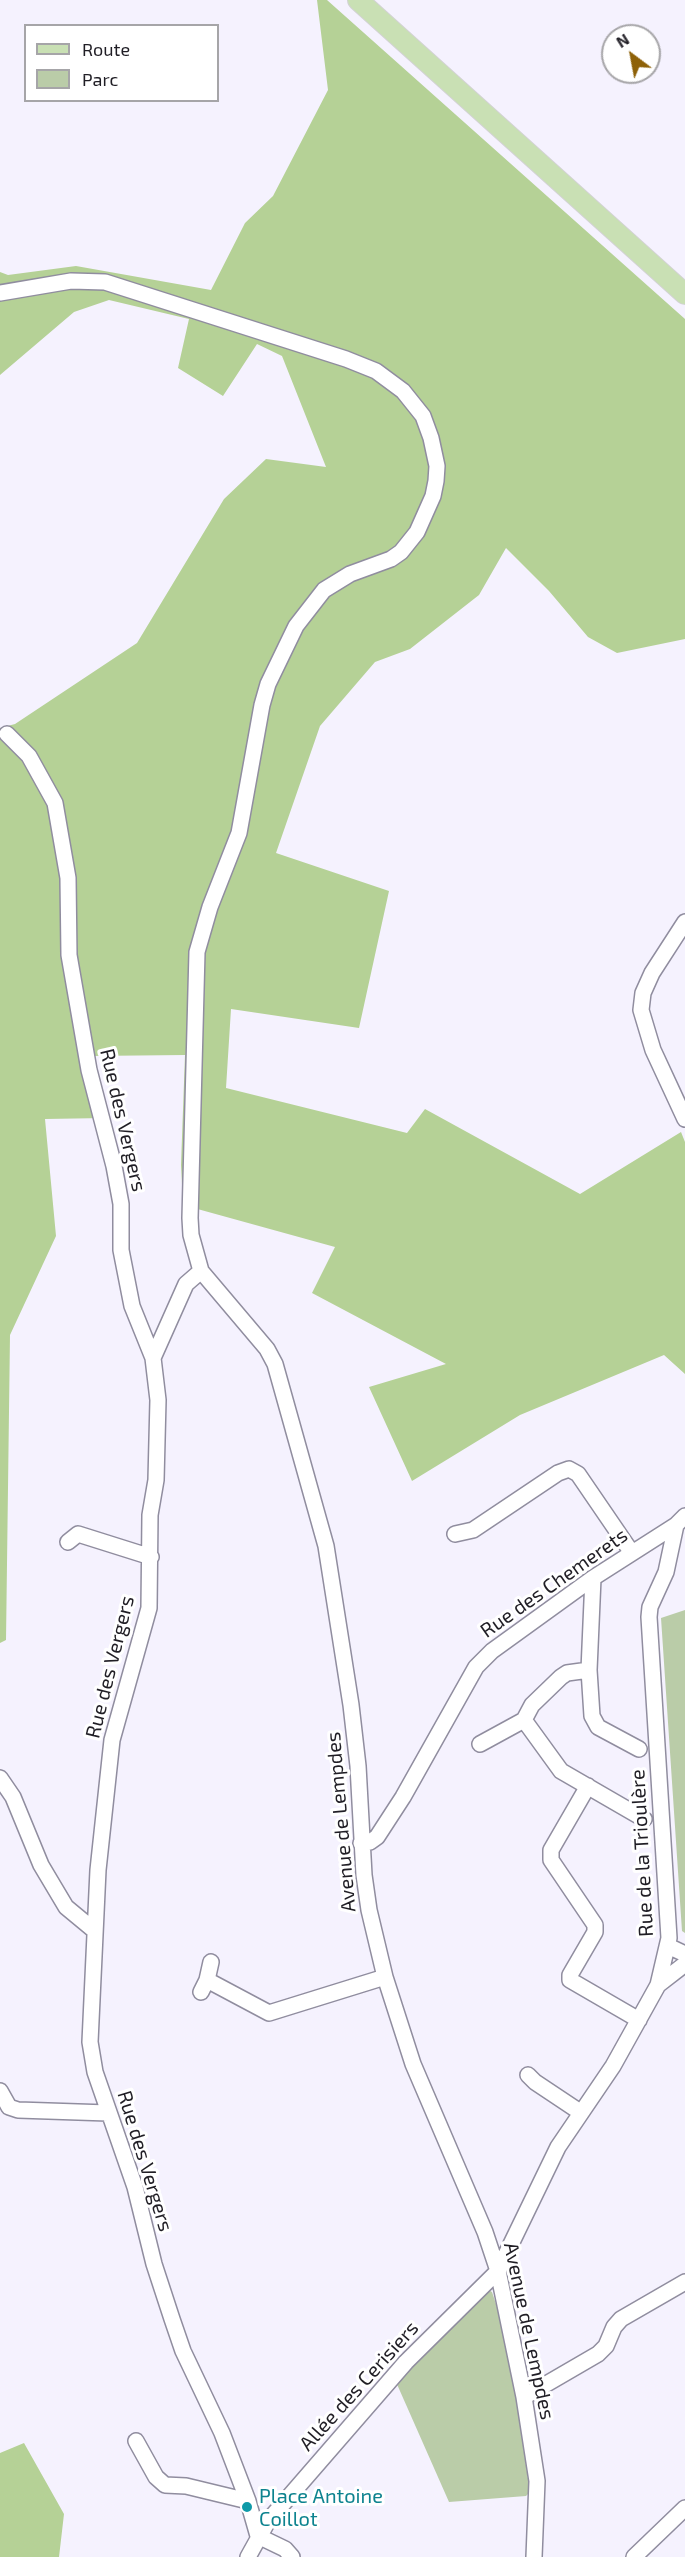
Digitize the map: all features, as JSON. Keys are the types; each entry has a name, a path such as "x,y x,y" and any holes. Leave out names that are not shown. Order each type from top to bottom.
{"main road":[{"path":"358,0 685,294"}],"street":[{"path":"0,293 71,281 105,282 358,363 396,384 417,407 428,427 437,466 433,496 424,519 409,543 391,559 350,573 324,590 296,626 268,684 262,705 239,833 210,907 197,951 190,1218 191,1235 201,1271 186,1284 153,1358"},
{"name":"Rue des Vergers","path":"7,734 29,756 55,803 68,878 69,955 89,1070 114,1166 121,1204 121,1250 132,1306 153,1358 158,1400 156,1480 150,1515 149,1608 112,1740 98,1870 90,2042 95,2072 135,2187 154,2264 172,2319 183,2351 222,2433 248,2501 258,2536"},
{"path":"685,922 652,973 643,993 641,1010 653,1050 685,1119"},
{"name":"Avenue de Lempdes","path":"201,1271 267,1349 281,1381 326,1546 356,1746 361,1844 369,1910 385,1977 413,2064 491,2248 498,2271 524,2397 537,2481 534,2557"},
{"path":"455,1534 473,1530 558,1473 569,1469 578,1474 632,1553"},
{"name":"Rue des Chemerets","path":"361,1844 377,1837 403,1797 476,1667 492,1651 593,1578 662,1534 682,1526"},
{"name":"Rue de la Trioulère","path":"498,2271 545,2170 580,2112 614,2066 658,1985 679,1962 668,1946 649,1617 650,1607 666,1572 672,1548 682,1526"},
{"path":"68,1542 78,1534 151,1557"},
{"path":"662,1534 672,1548"},
{"path":"646,1544 660,1553 666,1572"},
{"path":"593,1578 589,1670 592,1716 598,1727 639,1749"},
{"path":"571,1593 591,1619"},
{"path":"480,1744 524,1720 532,1705 561,1677 567,1673 589,1670"},
{"path":"524,1720 561,1771 644,1819"},
{"path":"0,1778 13,1797 41,1864 66,1907 95,1931"},
{"path":"588,1786 551,1850 551,1860 595,1925 596,1932 570,1975 570,1980 639,2020"},
{"path":"211,1962 204,1986 268,2013 385,1977"},
{"path":"528,2075 580,2112"},
{"path":"0,2091 9,2106 18,2110 108,2113"},
{"path":"491,2248 505,2245 515,2238"},
{"name":"Allée des Cerisiers","path":"248,2557 268,2521 406,2362 498,2271"},
{"path":"524,2397 598,2354 606,2346 614,2327 621,2319 685,2282"},
{"path":"136,2441 156,2477 165,2485 186,2486 248,2501"},
{"path":"634,2557 685,2508"},
{"path":"258,2536 285,2549 292,2557"}],"green space":[{"path":"317,0 327,0 685,319 685,639 617,653 588,637 549,591 506,548 479,595 410,649 375,662 320,726 276,853 389,891 359,1028 231,1009 226,1088 407,1133 425,1109 580,1194 681,1132 685,1142 685,1374 664,1355 520,1415 412,1481 369,1387 446,1364 312,1293 335,1247 183,1205 181,1165 185,1055 91,1056 105,1118 45,1119 56,1236 10,1335 6,1640 0,1643 0,728 15,724 137,643 224,499 266,459 326,467 282,356 257,344 223,396 178,368 189,319 109,300 74,312 0,375 0,272 8,275 76,266 211,290 245,223 273,196 328,90"},
{"path":"685,1610 685,1933 682,1931 661,1618"},
{"path":"485,2288 492,2292 500,2316 515,2392 530,2492 526,2496 449,2502 396,2382"},
{"path":"24,2443 64,2514 59,2557 0,2557 0,2453"}],"place":[{"name":"Place Antoine Coillot","path":"247,2507"}]}
